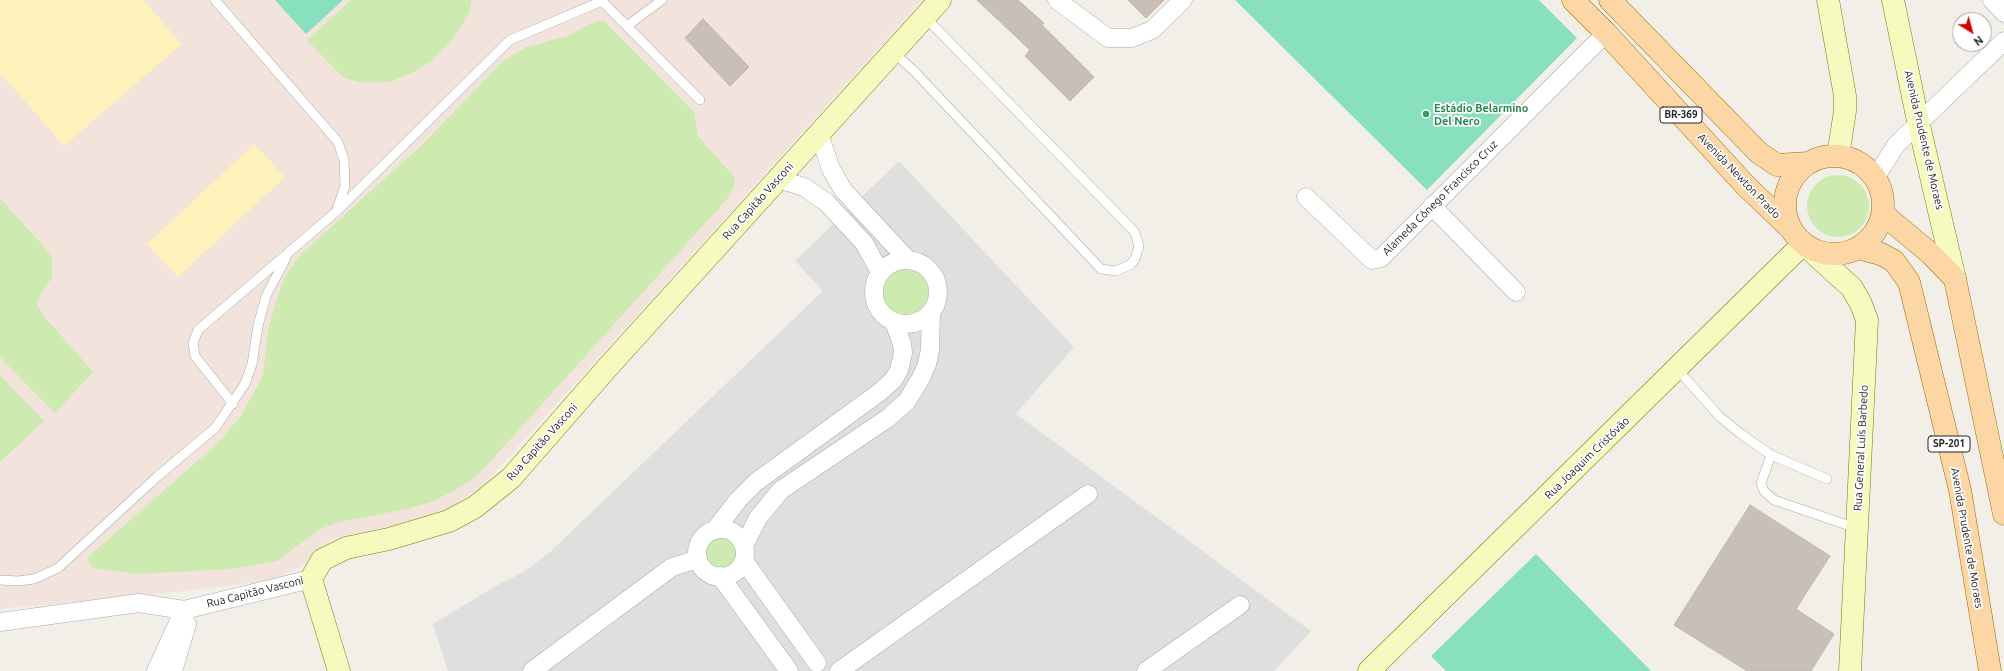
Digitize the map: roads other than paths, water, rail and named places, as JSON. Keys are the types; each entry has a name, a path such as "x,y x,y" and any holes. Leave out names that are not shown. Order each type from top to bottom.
{"main road":[{"name":"Avenida Newton Prado","path":"1573,0 1606,33 1746,186 1800,240"},
{"name":"BR-369","path":"1610,0 1758,153 1777,165 1823,158 1853,159 1866,167 1875,178 1881,189 1883,214"},
{"path":"1823,158 1797,173 1789,185 1784,199 1785,214 1800,240 1820,253 1846,253 1858,248 1870,239 1878,227 1883,214 1926,248 1955,279"},
{"name":"Avenida Prudente de Moraes","path":"1858,248 1881,254 1894,261 1909,282 1960,490 1990,671"},
{"name":"Avenida Prudente de Moraes","path":"1955,279 2000,481 2004,514"}],"street":[{"name":"Rua Capitão Vasconi","path":"0,622 139,603 188,608 311,579 322,560 346,548 389,539 449,521 475,507 511,478 607,368 819,134 892,51 940,0"},
{"path":"1057,0 1108,38 1132,38 1152,30 1183,0"},
{"path":"1823,158 1845,111 1845,96 1828,0"},
{"name":"Avenida Prudente de Moraes","path":"1893,0 1918,121 1955,279"},
{"path":"1992,0 2004,13"},
{"name":"Alameda Cônego Francisco Cruz","path":"1306,198 1372,260 1381,258 1606,33"},
{"path":"1875,178 1896,145 1918,121 2004,41"},
{"path":"819,134 831,169 843,190 907,260"},
{"path":"778,179 804,187 826,202 864,242 880,272"},
{"path":"826,202 843,190"},
{"path":"1432,206 1516,292"},
{"path":"864,242 878,229"},
{"name":"Rua Joaquim Cristóvão","path":"1369,671 1677,369 1800,240"},
{"name":"Rua General Luís Barbedo","path":"1800,240 1852,288 1861,304 1867,320 1850,671"},
{"path":"907,260 917,261 926,266 937,283 938,293 936,303 931,312 924,319 914,323 904,324 885,318 878,310 874,301 873,291 875,281 880,272 888,265 897,261 907,260"},
{"path":"720,576 734,572 744,553 758,518 781,490 888,418 907,401 922,378 927,364 930,350 931,312"},
{"path":"715,530 738,500 756,482 880,392 894,379 902,353 902,344 894,322"},
{"path":"839,671 1088,494"},
{"path":"789,671 720,576 707,571 698,559 699,544 708,533 722,529 736,534 744,553 817,663"},
{"path":"532,671 672,567 698,559"},
{"path":"311,579 339,671"},
{"path":"1146,671 1240,605"},
{"path":"156,671 188,608"},
{"path":"173,671 188,608"},
{"path":"799,671 810,663 824,664 834,671"}],"lane":[{"path":"215,0 338,142 344,160 345,186 337,211"},
{"path":"233,404 195,356 193,343 198,330 337,211 510,40 601,0 700,100"},
{"path":"627,26 662,0"},
{"path":"892,51 914,71 1101,269 1116,271 1130,264 1135,259 1138,246 1135,233 1131,228 925,17"},
{"path":"0,580 18,581 34,579 58,568 158,476 215,428 233,404 245,384 252,364 258,326 266,296 278,270 292,249"},
{"path":"1677,369 1720,417 1741,434 1772,455 1827,479"},
{"path":"1772,455 1761,483 1764,492 1774,500 1856,528"}],"place":[{"name":"Estádio Belarmino Del Nero","path":"1426,114"}]}
